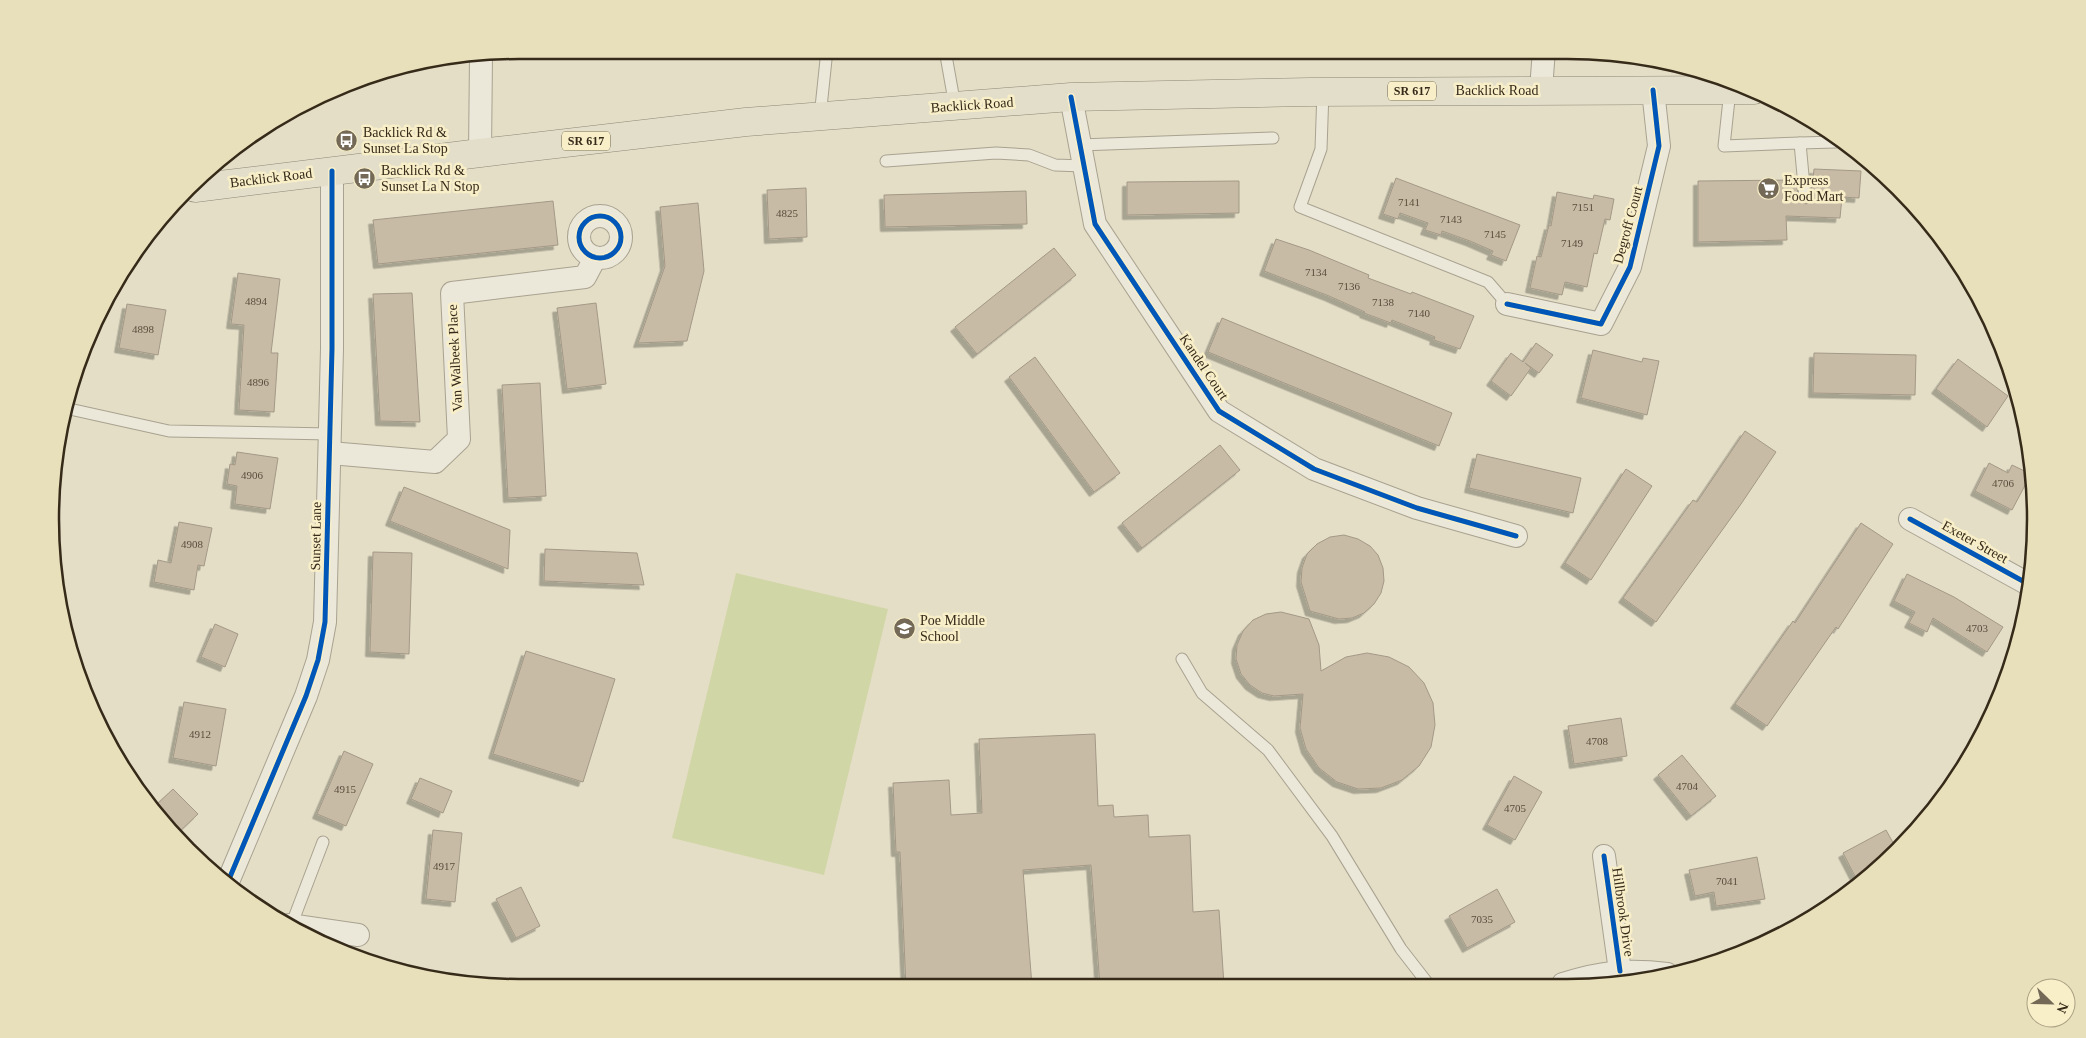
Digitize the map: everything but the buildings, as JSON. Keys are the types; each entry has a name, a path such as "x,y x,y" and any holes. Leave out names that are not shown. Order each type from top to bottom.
{"main road":[{"name":"Backlick Road","path":"201,187 746,122 1071,97 1323,91 1733,90"}],"street":[{"path":"1541,90 1543,59"},
{"path":"480,61 480,153"},
{"name":"Degroff Court","path":"1507,304 1601,324 1630,267 1659,146 1653,90"},
{"name":"Kandel Court","path":"1071,97 1095,224 1219,411 1314,469 1417,508 1516,536"},
{"name":"Sunset Lane","path":"231,877 306,696 318,660 325,622 332,329 332,171"},
{"name":"Van Walbeek Place","path":"330,444 435,462 459,439 452,293 585,278 595,258"},
{"name":"Exeter Street","path":"1910,519 2023,580"},
{"name":"Hillbrook Drive","path":"1604,856 1620,971"},
{"path":"308,928 358,935"},
{"path":"1579,979 1590,975 1620,971 1650,971"}],"lane":[{"path":"820,117 826,59"},
{"path":"946,59 955,106"},
{"path":"1323,91 1321,149 1300,207 1488,282 1507,304"},
{"path":"1741,93 1724,146 1831,142"},
{"path":"886,161 996,154 1029,155 1055,165 1082,155 1273,138"},
{"path":"1800,143 1805,197"},
{"path":"72,410 169,431 330,444"},
{"path":"1182,659 1202,693 1268,750 1332,836 1401,950 1424,979"},
{"path":"292,920 323,842"}],"green space":[{"path":"736,573 888,609 824,875 672,838"}],"cycle path":[{"path":"1507,304 1601,324 1630,267 1659,146 1653,90"},
{"path":"1071,97 1095,224 1219,411 1314,469 1417,508 1516,536"},
{"path":"230,877 306,696 318,660 325,622 332,349 332,171"},
{"path":"600,216 615,222 621,237 615,252 600,258 585,252 579,237 585,222 600,216"},
{"path":"1910,519 2023,581"},
{"path":"1604,856 1620,971"}],"place":[{"name":"Backlick Rd & Sunset La Stop","path":"347,140"},
{"name":"Backlick Rd & Sunset La N Stop","path":"365,178"},
{"name":"Express Food Mart","path":"1768,188"},
{"name":"Poe Middle School","path":"904,628"}]}
